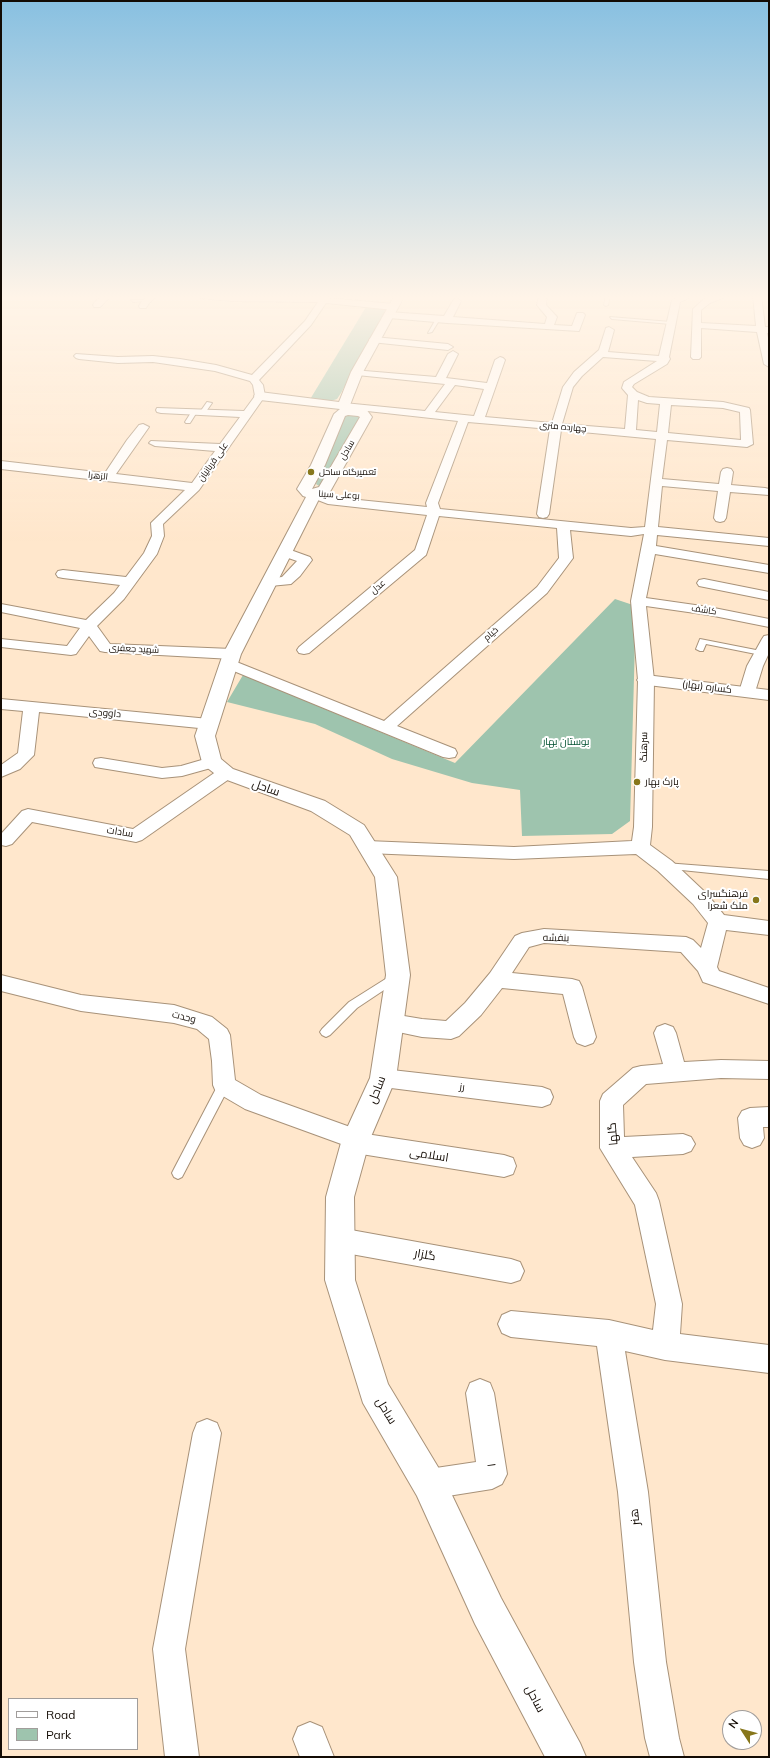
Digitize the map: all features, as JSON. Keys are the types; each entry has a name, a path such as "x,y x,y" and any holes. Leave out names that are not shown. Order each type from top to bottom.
{"street":[{"path":"247,377 254,379 258,385 260,396"},
{"name":"ساحل","path":"347,408 346,399 355,377"},
{"path":"403,377 490,386"},
{"path":"439,381 440,377"},
{"path":"478,420 493,377"},
{"path":"543,514 556,426 568,387 576,377"},
{"path":"637,377 629,382 627,388 633,394 647,400 666,401"},
{"path":"428,414 452,382"},
{"path":"630,433 633,394"},
{"name":"چهارده متری","path":"260,396 347,408 630,433 661,442 747,449 745,410 723,405 666,401"},
{"name":"علی قربانیان","path":"1,643 71,651 89,625 119,596 150,554 158,536 157,523 196,487 260,396"},
{"name":"سرهنگ","path":"640,847 643,827 646,680 638,601 649,549 666,401"},
{"name":"ساحل","path":"347,408 362,412 366,417 324,490 314,494 308,493 304,488 318,465 340,414 347,408"},
{"path":"161,410 202,409 247,414"},
{"name":"عدل","path":"304,650 421,552 433,507 464,418"},
{"path":"108,477 131,442 143,427"},
{"path":"155,443 223,448"},
{"name":"الزهرا","path":"1,465 196,487"},
{"path":"720,518 727,472"},
{"path":"656,482 764,492"},
{"name":"ساحل","path":"314,494 230,659 205,736 219,767 318,806 357,830 386,878 398,975 383,1078 356,1141 340,1197 340,1280 374,1392 429,1484 488,1611 566,1757"},
{"name":"بوعلی سینا","path":"314,494 328,500 543,514 630,523 650,530"},
{"name":"بوعلی سینا","path":"433,507 563,525 631,532 650,530 769,542"},
{"name":"خیام","path":"386,727 542,590 566,558 563,525"},
{"path":"649,549 769,569"},
{"path":"63,574 129,582"},
{"path":"704,583 769,596"},
{"name":"کاشف","path":"638,601 709,611 769,623"},
{"path":"1,608 89,625"},
{"name":"شهید جعفری","path":"89,625 105,648 230,659"},
{"path":"747,692 755,666 769,639"},
{"path":"230,659 449,753"},
{"name":"کساره (بهار)","path":"646,680 769,695"},
{"name":"داوودی","path":"1,704 209,724"},
{"path":"1,772 14,765 26,755 32,707"},
{"path":"102,763 162,773 219,767"},
{"name":"سادات","path":"6,840 28,815 136,836 219,767"},
{"path":"368,847 514,853 640,847 665,866 700,899 718,922 769,928"},
{"path":"707,967 718,922"},
{"name":"بنفشه","path":"392,1023 422,1028 451,1030 473,1009 497,979 522,941 544,936 686,945 707,967 710,976 769,996"},
{"path":"497,979 572,987 585,1036"},
{"name":"وحدت","path":"1,983 80,1003 174,1014 204,1023 219,1034 223,1061 224,1085"},
{"path":"665,1033 676,1072"},
{"name":"گلها","path":"665,1346 669,1304 646,1200 612,1148 611,1101 641,1075 721,1069 769,1070"},
{"name":"رز","path":"383,1078 542,1097"},
{"path":"224,1085 253,1102 356,1141"},
{"path":"752,1138 750,1118 769,1117"},
{"name":"اسلامی","path":"356,1141 504,1166"},
{"path":"612,1148 682,1144"},
{"name":"گلزار","path":"340,1240 511,1271"},
{"path":"511,1324 609,1334 665,1346 769,1359"},
{"name":"هنر","path":"609,1334 633,1492 650,1662 662,1738 667,1757"},
{"name":"۱","path":"429,1484 492,1474 480,1394"},
{"path":"182,1757 168,1649 207,1433"}],"lane":[{"path":"188,422 202,409"},
{"path":"700,649 703,641 761,653"},
{"path":"665,866 769,875"},
{"path":"326,1032 353,1005 398,975"},
{"path":"178,1173 224,1085"}],"green space":[{"path":"324,377 350,377 337,399 325,403 309,401"},
{"path":"349,414 362,417 323,485 319,486 316,484 321,468 345,415"},
{"name":"بوستان بهار","path":"615,599 636,606 630,821 612,834 522,836 520,790 472,783 392,759 315,724 227,702 243,675 455,763"}],"place":[{"name":"تعمیرگاه ساحل","path":"311,472"},
{"name":"پارک بهار","path":"637,782"},
{"name":"فرهنگسرای ملک شعرا","path":"756,900"}]}
